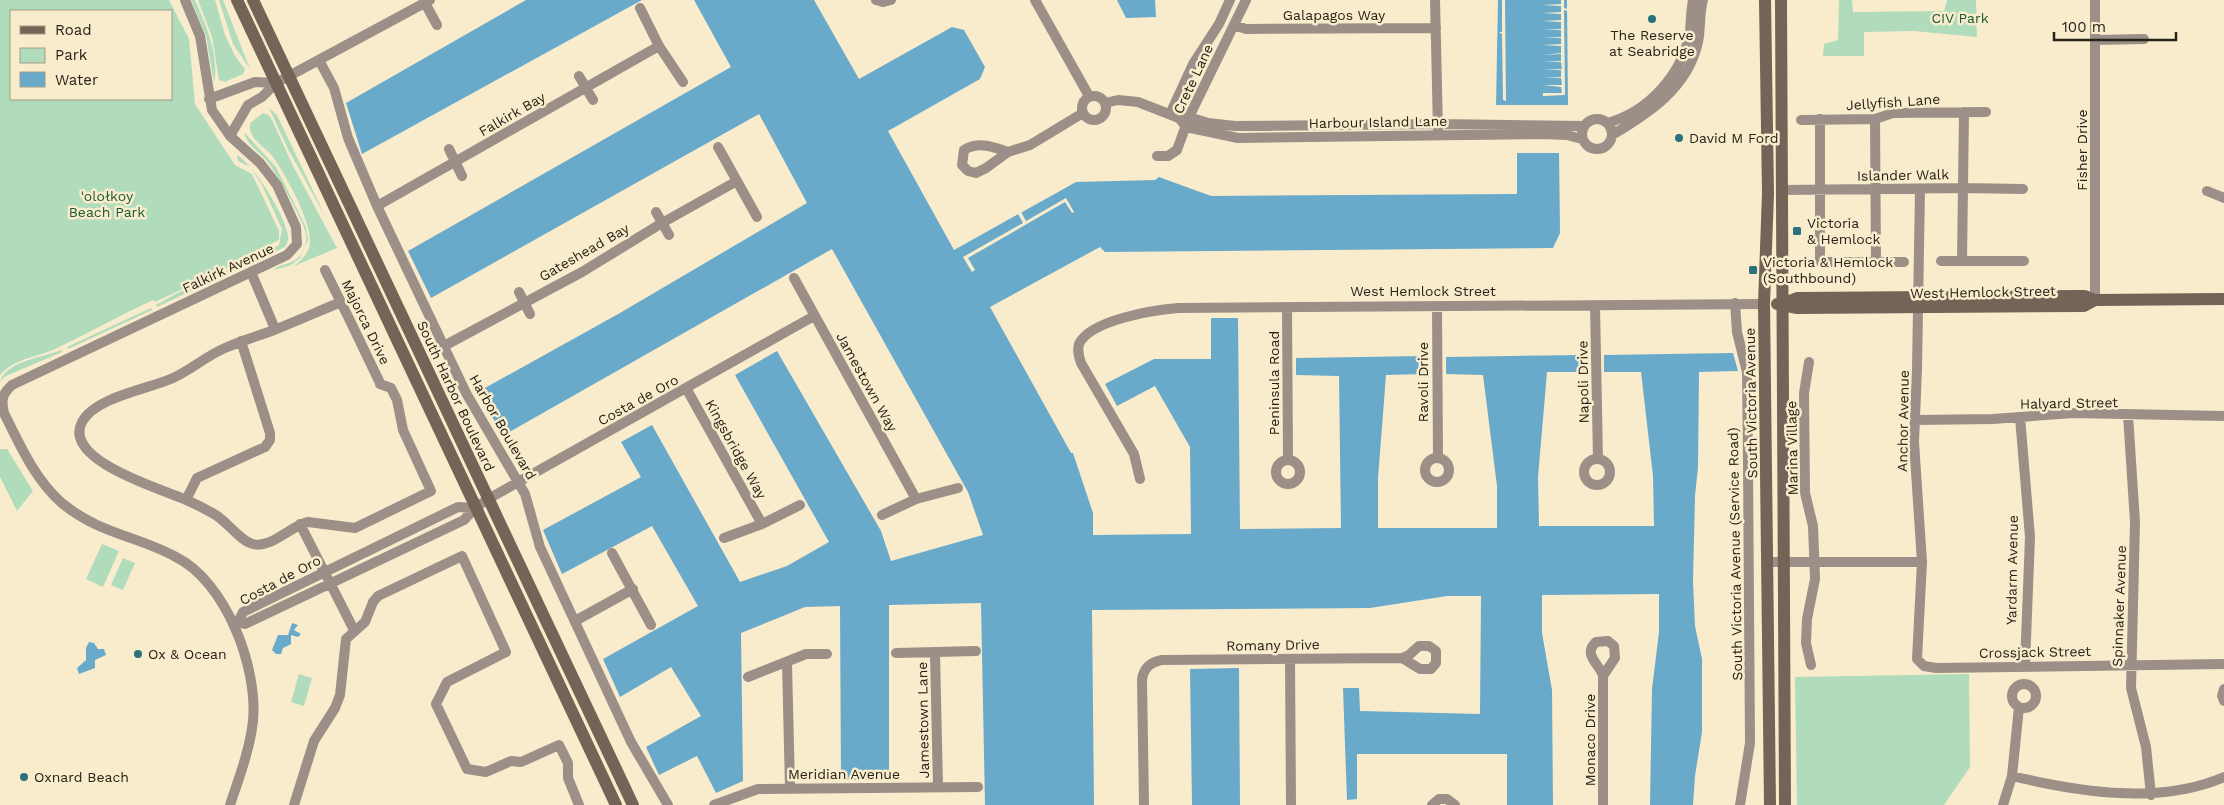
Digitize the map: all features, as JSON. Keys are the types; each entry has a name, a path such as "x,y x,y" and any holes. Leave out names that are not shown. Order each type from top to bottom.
{"main road":[{"path":"237,0 474,508 616,805"},
{"name":"South Harbor Boulevard","path":"253,0 633,805"},
{"name":"South Victoria Avenue","path":"1765,0 1768,193 1764,304 1770,805"},
{"path":"1781,0 1785,805"},
{"name":"West Hemlock Street","path":"1764,304 1782,304 1796,308 1919,303 2084,306 2095,300 2224,299"}],"street":[{"name":"Falkirk Avenue","path":"185,0 200,36 209,98 219,122 230,136 260,163 273,180 298,235 297,244 287,255 12,385 2,397 4,413 30,464 51,492 78,515 94,524 119,536 164,551 190,566 211,587 235,623"},
{"path":"876,0 884,2 891,0"},
{"path":"1035,0 1090,96"},
{"path":"1181,119 1193,64 1219,24 1230,0"},
{"name":"Crete Lane","path":"1157,156 1168,156 1177,150 1181,119 1246,0"},
{"path":"1435,0 1438,130"},
{"path":"1693,0 1690,32 1673,73 1660,91 1622,119 1607,123 1596,119 1584,126 1582,139 1588,147 1598,149 1606,146 1612,135 1647,114 1664,100 1678,83 1690,64 1697,44 1703,0"},
{"name":"Fisher Drive","path":"2095,0 2095,300"},
{"path":"230,136 248,105 262,98 276,83 428,1 437,25"},
{"path":"640,8 659,46 683,82"},
{"name":"Galapagos Way","path":"1234,25 1246,29 1436,28"},
{"path":"2096,40 2144,39"},
{"name":"Falkirk Bay","path":"378,206 659,46"},
{"name":"Harbor Boulevard","path":"319,60 334,88 348,138 378,206 466,393 520,482 530,507 540,547 630,742 668,805"},
{"path":"579,76 593,100"},
{"path":"209,98 255,82 276,83"},
{"path":"1090,96 1097,96 1105,103 1104,115 1097,119 1089,118 1083,113 1082,105 1090,96"},
{"name":"Harbour Island Lane","path":"1105,103 1118,100 1138,102 1181,119 1235,126 1438,130 1567,135 1582,139"},
{"path":"1962,261 1964,112"},
{"name":"Jellyfish Lane","path":"1801,120 1875,119 1893,113 1986,112"},
{"path":"1008,152 1030,145 1083,113"},
{"path":"1820,119 1820,262 1904,262"},
{"path":"1875,119 1876,262"},
{"path":"1607,123 1612,135"},
{"name":"Harbour Island Lane","path":"1438,130 1584,126"},
{"path":"718,147 757,217"},
{"path":"449,149 462,176"},
{"name":"Gateshead Bay","path":"444,346 582,272 662,223 737,181"},
{"name":"Anchor Avenue","path":"1916,652 1922,562 1914,442 1919,303 1920,189"},
{"name":"Islander Walk","path":"1783,190 2024,189"},
{"path":"2207,191 2224,198"},
{"path":"656,212 669,235"},
{"path":"1940,261 2024,261"},
{"name":"Majorca Drive","path":"300,524 314,522 355,528 431,491 403,430 397,400 391,388 380,384 325,270"},
{"path":"251,272 275,329"},
{"name":"Jamestown Way","path":"794,278 916,498"},
{"path":"519,292 530,314"},
{"path":"340,302 213,354 174,378 113,400 90,412 80,427 81,442 97,459 135,479 186,500 218,517 243,538 254,544 267,543 300,524 354,630"},
{"name":"South Victoria Avenue (Service Road)","path":"1735,303 1737,332 1747,372 1748,455 1750,743 1740,805"},
{"name":"West Hemlock Street","path":"1140,479 1134,454 1080,363 1078,350 1081,341 1088,333 1134,314 1178,308 1764,304"},
{"name":"Napoli Drive","path":"1595,305 1598,459"},
{"name":"Ravoli Drive","path":"1437,306 1438,458"},
{"name":"Peninsula Road","path":"1287,307 1288,460"},
{"name":"Costa de Oro","path":"474,508 458,507 368,553 242,612 235,623 246,624 464,520 474,508 488,499 814,316"},
{"path":"186,500 197,478 264,447 270,440 270,433 241,342"},
{"name":"Marina Village","path":"1809,362 1804,393 1805,493 1813,526 1815,562 1815,579 1806,629 1806,643 1811,665"},
{"name":"Kingsbridge Way","path":"686,388 762,524"},
{"name":"Halyard Street","path":"1914,420 2074,414 2224,416"},
{"name":"Spinnaker Avenue","path":"2128,415 2135,537 2132,688 2135,710 2142,730 2151,795"},
{"name":"Yardarm Avenue","path":"2020,417 2030,538 2025,665"},
{"path":"882,515 916,498 958,488"},
{"path":"724,538 762,524 800,505"},
{"path":"612,553 651,625"},
{"path":"294,805 314,741 335,708 340,695 343,648 346,640 354,630 365,622 373,602 378,596 462,556 506,652 447,682 436,704 467,769 486,772 511,762 521,762 559,745 568,764 568,778 579,805"},
{"path":"1768,562 1922,562"},
{"path":"575,621 633,589"},
{"path":"230,805 251,736 254,706 250,672 235,623"},
{"name":"Jamestown Lane","path":"896,653 976,651"},
{"name":"Crossjack Street","path":"1916,652 1917,659 1924,666 1929,667 2224,664"},
{"name":"Jamestown Lane","path":"935,653 938,787"},
{"path":"748,678 806,654 828,654"},
{"name":"Romany Drive","path":"1144,805 1142,680 1147,667 1152,663 1162,660 1402,658"},
{"path":"1290,659 1291,805"},
{"path":"787,663 790,788"},
{"name":"Monaco Drive","path":"1603,676 1604,805"},
{"path":"2224,688 2222,696 2224,701"},
{"path":"2003,805 2012,776 2020,707"},
{"path":"2012,776 2080,791 2151,795 2190,790 2224,776"},
{"name":"Meridian Avenue","path":"714,805 758,789 978,787"},
{"path":"1432,805 1439,799 1447,799 1455,805"}],"green space":[{"name":"'olołkoy Beach Park","path":"0,0 169,0 189,39 195,104 235,165 252,174 279,231 279,240 234,262 233,265 155,302 153,300 51,351 21,361 0,375"},
{"path":"191,0 195,0 210,40 215,62 214,83 206,36"},
{"path":"198,0 215,0 225,35 235,56 245,69 243,74 225,82 219,80 212,37"},
{"path":"219,0 223,0 250,69 233,44"},
{"name":"CIV Park","path":"1839,0 1852,0 1853,12 1944,11 1947,0 1976,0 1977,37 1914,31 1864,32 1864,56 1823,56 1824,44 1838,40"},
{"path":"269,108 277,115 326,218 288,149"},
{"path":"263,113 269,115 272,120 293,166 337,248 294,266 305,256 309,248 308,228 298,201 285,176 273,157 251,134 250,123"},
{"path":"244,132 276,167 306,227 308,240 300,258 291,265 274,270 299,257 305,246 306,234 296,209 277,176 268,162 248,141"},
{"path":"237,155 244,161 250,167 238,161"},
{"path":"250,168 268,192 282,217 286,227 288,242 285,247 248,264 250,260 279,245 282,229 262,185"},
{"path":"240,265 244,266 157,307 156,305 194,284"},
{"path":"151,308 152,310 68,349 67,347"},
{"path":"61,350 62,352 6,376 0,381 4,374 18,364"},
{"path":"0,449 7,449 33,491 17,511 0,477"},
{"path":"102,544 119,551 103,587 86,579"},
{"path":"123,558 135,563 123,590 111,585"},
{"path":"299,674 312,678 304,706 291,702"},
{"path":"1969,674 1970,767 1944,805 1797,805 1795,677"}],"water":[{"path":"526,0 642,0 362,154 346,103"},
{"path":"694,0 814,0 859,79 952,27 964,30 985,67 980,79 888,131 954,250 1076,182 1155,180 1159,177 1211,196 1517,194 1517,153 1559,153 1560,233 1553,248 1105,252 1100,247 990,307 1071,453 1073,453 1093,513 1093,535 1191,534 1190,447 1155,386 1117,406 1105,384 1154,359 1211,359 1211,318 1238,318 1240,529 1341,528 1339,376 1296,375 1296,358 1425,356 1425,374 1386,375 1378,478 1378,528 1497,528 1497,486 1483,375 1446,374 1446,357 1583,355 1584,372 1547,372 1538,477 1539,526 1654,526 1653,476 1641,372 1604,372 1604,355 1733,353 1738,371 1699,372 1698,467 1695,496 1693,582 1695,626 1702,659 1702,732 1695,776 1693,805 1650,805 1652,689 1659,632 1659,594 1542,595 1542,633 1552,690 1553,805 1507,805 1507,754 1357,754 1357,799 1347,800 1343,688 1359,688 1360,711 1480,714 1481,596 1447,596 1370,608 1092,610 1094,805 985,805 981,603 889,605 889,780 841,780 840,606 805,607 741,633 743,781 716,793 697,756 659,775 646,747 701,716 671,667 620,697 603,659 698,606 652,526 562,574 543,530 641,477 621,442 652,425 740,582 787,566 829,542 735,375 777,351 881,531 891,561 983,535 968,492 832,249 504,435 476,393 620,313 807,203 759,114 431,298 408,251 731,67"},
{"path":"1117,0 1155,0 1156,17 1126,18"},
{"path":"1498,0 1567,0 1568,105 1496,105"},
{"path":"292,623 298,625 294,630 301,634 298,637 291,635 291,644 283,648 281,654 276,654 272,650 278,635 288,635"},
{"path":"89,642 94,643 98,649 104,649 106,655 95,660 95,668 79,674 77,668 86,660 86,648"},
{"path":"1239,668 1240,805 1192,805 1190,669"}],"pier":[{"path":"1502,0 1505,0 1506,101 1503,100 1502,34 1499,32 1502,32"},
{"path":"1561,0 1564,0 1564,8 1568,9 1568,11 1564,10 1565,95 1543,96 1543,93 1562,93 1561,87 1543,85 1562,85 1561,78 1543,77 1561,77 1561,70 1542,69 1562,69 1561,62 1542,61 1561,61 1561,54 1542,55 1561,53 1561,46 1542,45 1561,44 1561,38 1542,37 1561,37 1561,30 1542,29 1561,29 1561,22 1542,21 1561,20 1561,14 1542,13 1561,12 1561,6 1542,5 1561,4"},
{"path":"1066,198 1074,212 1072,213 1065,202 968,258 975,270 972,272 963,257 1023,223 1017,212 1020,210 1026,221"}],"place":[{"name":"The Reserve at Seabridge","path":"1652,19"},
{"name":"David M Ford","path":"1679,138"},
{"name":"Victoria & Hemlock","path":"1797,231"},
{"name":"Victoria & Hemlock (Southbound)","path":"1753,270"},
{"name":"Ox & Ocean","path":"138,654"},
{"name":"Oxnard Beach","path":"24,777"}]}
